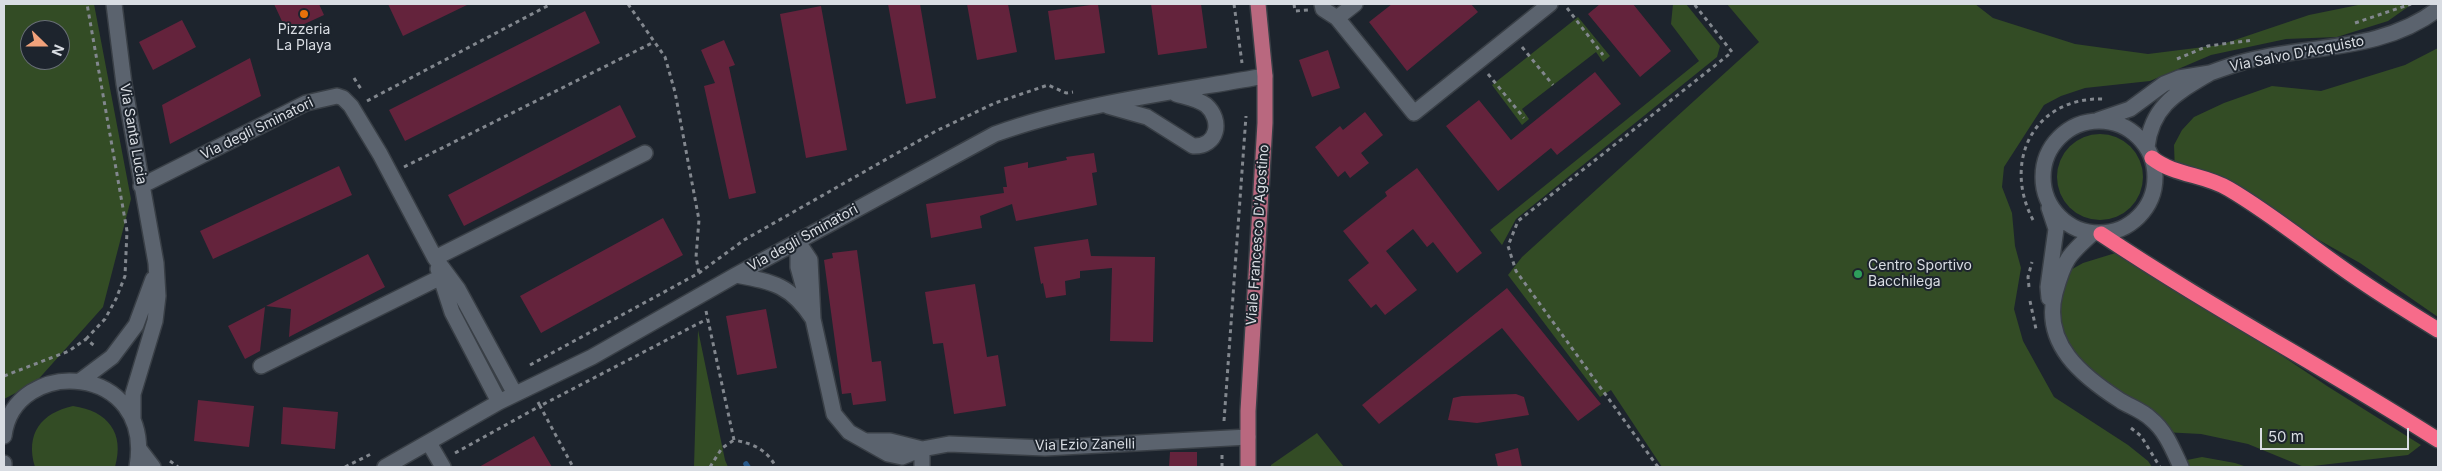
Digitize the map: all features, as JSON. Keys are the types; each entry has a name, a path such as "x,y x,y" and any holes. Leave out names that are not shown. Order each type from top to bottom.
{"highway":[{"path":"2150,152 2169,169 2227,187 2270,214 2360,280 2438,330"},
{"path":"2097,234 2382,403 2438,440"}],"main road":[{"name":"Viale Francesco D'Agostino","path":"1248,467 1265,122 1265,76 1258,4"}],"street":[{"name":"Via Santa Lucia","path":"114,4 124,84 156,263 158,296 155,321 132,394 132,418"},
{"path":"1322,4 1323,9 1337,18 1414,113 1550,4"},
{"path":"1337,18 1355,4"},
{"name":"Via Salvo D'Acquisto","path":"2210,73 2244,62 2344,47 2396,32 2427,18 2438,9"},
{"path":"2180,467 2169,440 2151,419 2107,390 2069,360 2057,339 2048,287 2056,229 2046,197 2043,170 2052,147 2058,138 2071,128 2130,109 2164,84 2179,78 2210,73"},
{"path":"2051,309 2062,268 2069,254 2097,234 2129,225 2147,207 2155,185 2149,133 2156,113 2178,92 2210,73"},
{"name":"Via degli Sminatori","path":"142,186 306,103 337,96 351,106 435,258 443,276 452,312 499,402 592,357 703,293 995,134 1100,105 1265,76"},
{"name":"Via degli Sminatori","path":"1100,105 1120,108 1147,117 1193,146 1202,146 1212,140 1217,130 1213,112 1204,104 1172,93"},
{"path":"2094,121 2113,122 2127,128 2150,152"},
{"path":"435,258 645,153"},
{"path":"2046,197 2062,220 2076,229 2097,234"},
{"path":"798,242 810,260 813,319 834,414 849,432 864,441 890,441 922,449 922,467"},
{"name":"Via Santa Lucia","path":"80,381 112,357 136,325 150,291 156,263"},
{"path":"736,275 766,280 779,286 804,305 813,319"},
{"name":"Via degli Sminatori","path":"443,276 466,304 515,394"},
{"path":"261,366 443,276"},
{"path":"452,312 466,304"},
{"name":"Via Santa Lucia","path":"4,436 12,414 24,399 40,388 60,381 80,381 101,387 120,400 132,418 138,434 140,450 137,467"},
{"path":"4,408 24,399"},
{"path":"385,467 499,402"},
{"name":"Via Ezio Zanelli","path":"922,449 949,444 1045,448 1248,437"},
{"path":"429,443 442,464"},
{"path":"140,450 153,467"}],"path":[{"path":"86,340 105,318 116,299 125,276 127,231 87,4"},
{"path":"354,78 368,102 551,4"},
{"path":"628,4 664,57 675,92 699,220 696,257 707,319 734,440"},
{"path":"1234,4 1244,80"},
{"path":"1563,4 1603,55"},
{"path":"1658,467 1516,271 1508,246 1518,221 1732,52 1694,4"},
{"path":"2351,25 2410,4"},
{"path":"2168,63 2208,46 2261,39"},
{"path":"390,174 654,42"},
{"path":"1530,56 1553,85"},
{"path":"1495,83 1524,118"},
{"path":"2035,223 2022,193 2020,172 2022,157 2031,135 2044,119 2067,105 2087,98 2105,99"},
{"path":"1222,467 1222,439 1246,109"},
{"path":"2033,260 2028,278 2032,316 2038,335"},
{"path":"507,379 699,273"},
{"path":"442,464 540,406 707,319"},
{"path":"540,406 573,467"},
{"path":"2127,424 2141,436 2160,467"},
{"path":"710,467 722,448 734,440 756,444 771,458 776,467"}],"green space":[{"path":"4,4 94,4 131,199 103,307 35,383 4,399"},
{"path":"1673,4 1686,4 1720,46 1717,57 1516,219 1502,245 1490,230 1699,61 1671,24"},
{"path":"1727,4 1975,4 1993,18 2075,44 2148,54 2220,45 2309,15 2363,4 2412,4 2388,21 2337,37 2286,39 2211,55 2150,81 2085,88 2061,96 2044,105 2004,167 2002,187 2012,213 2015,246 2021,268 2014,309 2023,341 2054,397 2128,445 2148,461 2152,467 1662,467 1611,390 1600,397 1508,275 1522,257 1759,42"},
{"path":"1578,17 1610,56 1603,62 1596,52 1522,109 1529,119 1522,125 1492,85"},
{"path":"2438,48 2438,317 2360,263 2224,187 2175,172 2174,145 2182,130 2194,117 2224,103 2272,86 2321,91 2405,65"},
{"path":"2092,134 2108,134 2117,137 2131,146 2140,160 2143,177 2140,194 2131,208 2117,217 2108,220 2092,220 2076,213 2064,201 2057,185 2057,169 2064,153 2076,141"},
{"path":"2135,247 2172,282 2327,386 2421,445 2408,455 2304,467 2248,444 2201,434 2163,432 2104,394 2056,331 2056,305 2067,272 2083,263"},
{"path":"698,330 725,460 728,467 694,467"},
{"path":"73,406 96,413 111,426 118,444 115,467 35,467 32,445 38,427 52,414"},
{"path":"1317,433 1344,467 1271,467 1271,465"},
{"path":"2202,457 2247,467 2185,467 2182,461"}],"building":[{"path":"274,4 319,4 324,15 287,32"},
{"path":"388,4 469,4 403,36"},
{"path":"888,4 920,4 936,98 906,104"},
{"path":"967,4 1008,4 1017,52 977,60"},
{"path":"1098,4 1105,53 1055,60 1048,11"},
{"path":"1151,4 1201,4 1207,48 1158,55"},
{"path":"1392,4 1471,4 1478,12 1407,71 1369,22"},
{"path":"1600,4 1633,4 1671,51 1640,77 1588,14"},
{"path":"821,6 847,150 806,158 780,14"},
{"path":"585,11 600,43 405,141 389,110"},
{"path":"182,20 196,47 153,70 139,42"},
{"path":"724,40 735,65 729,67 756,193 729,199 704,86 715,83 701,50"},
{"path":"1328,50 1340,88 1312,97 1299,60"},
{"path":"250,58 261,96 170,144 162,105"},
{"path":"1595,72 1621,104 1557,155 1551,148 1498,191 1446,126 1479,100 1511,140"},
{"path":"620,105 636,137 464,226 448,195"},
{"path":"1365,112 1383,135 1361,153 1369,163 1350,178 1345,171 1338,177 1315,147 1340,126 1343,130"},
{"path":"1094,153 1097,172 1092,173 1097,205 1016,221 1012,204 980,216 982,228 931,238 926,204 1004,193 1003,187 1007,187 1004,167 1028,162 1028,168 1067,160 1066,157"},
{"path":"339,166 352,195 213,259 200,231"},
{"path":"1417,168 1482,253 1457,273 1433,242 1427,247 1413,229 1386,251 1417,290 1385,315 1376,304 1371,308 1348,280 1369,263 1343,231 1387,196 1385,192"},
{"path":"663,218 683,255 541,333 520,296"},
{"path":"1088,239 1091,256 1155,257 1153,342 1110,341 1112,268 1080,271 1080,278 1065,281 1066,295 1046,298 1043,283 1041,284 1034,247"},
{"path":"857,250 872,362 881,361 886,401 853,405 851,393 842,394 824,260 833,258 832,253"},
{"path":"368,254 385,287 289,337 291,309 266,306"},
{"path":"975,284 987,357 998,355 1006,406 954,414 943,343 933,344 925,292"},
{"path":"1507,288 1601,404 1578,421 1502,328 1379,424 1362,405"},
{"path":"265,307 260,351 245,359 228,326"},
{"path":"766,309 777,368 737,375 726,316"},
{"path":"1516,394 1524,397 1529,415 1477,423 1448,420 1453,398"},
{"path":"198,400 254,406 249,447 194,441"},
{"path":"283,407 338,412 335,449 281,444"},
{"path":"534,436 552,467 479,467"},
{"path":"1518,448 1522,467 1498,467 1495,454"},
{"path":"1170,452 1197,452 1197,467 1169,467"}],"place":[{"name":"Pizzeria La Playa","path":"304,14"},
{"name":"Centro Sportivo Bacchilega","path":"1858,274"}]}
